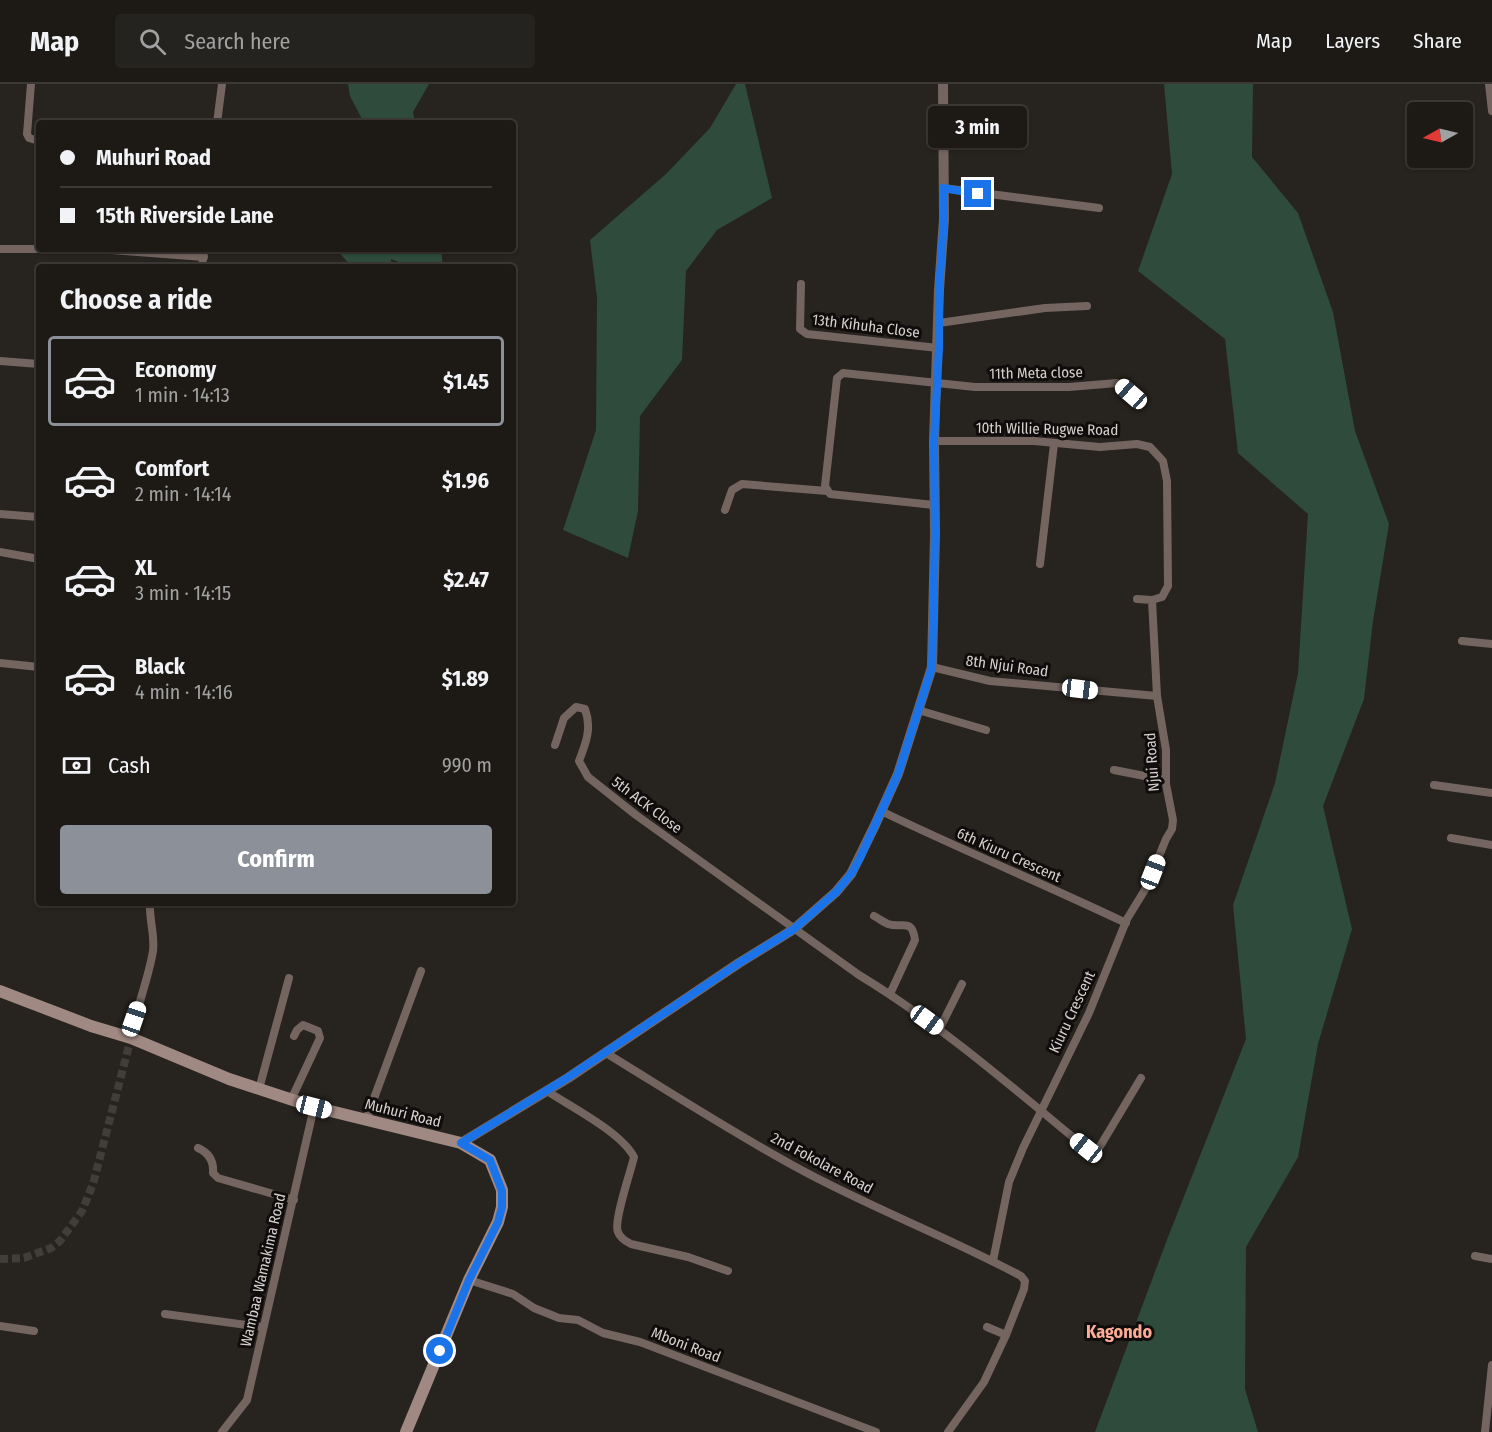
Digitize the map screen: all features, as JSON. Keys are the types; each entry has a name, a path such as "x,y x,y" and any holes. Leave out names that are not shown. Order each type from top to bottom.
{"main road":[{"name":"Muhuri Road","path":"0,991 92,1026 131,1038 229,1080 314,1107 461,1143 490,1160 502,1191 502,1207 498,1222 469,1280 406,1432"}],"street":[{"path":"31,84 27,134 29,138 36,140"},
{"path":"217,120 222,84"},
{"path":"461,1143 547,1091 794,929 836,892 851,874 898,774 932,667 934,441 944,219 943,84"},
{"path":"1489,84 1492,111"},
{"path":"943,188 1099,208"},
{"path":"0,249 36,249"},
{"path":"178,252 204,253"},
{"name":"13th Kihuha Close","path":"801,284 800,329 807,334 939,348"},
{"path":"939,323 1045,308 1087,306"},
{"path":"0,361 36,364"},
{"name":"11th Meta close","path":"827,491 825,486 837,378 843,373 975,387 1069,387 1117,383 1131,394"},
{"name":"10th Willie Rugwe Road","path":"934,441 1034,441 1100,447 1137,444 1150,447 1157,453 1165,467 1167,481 1168,586 1162,597 1152,600"},
{"path":"1040,564 1054,444"},
{"path":"725,510 732,490 742,484 827,491 830,494 934,505"},
{"path":"0,514 36,517"},
{"path":"0,552 36,558"},
{"path":"1137,599 1152,600"},
{"name":"Njui Road","path":"1126,923 1146,888 1166,838 1172,829 1173,820 1165,780 1166,750 1154,696 1152,600"},
{"path":"1462,641 1492,644"},
{"path":"0,663 36,667"},
{"name":"8th Njui Road","path":"932,667 990,681 1154,696"},
{"name":"5th ACK Close","path":"555,746 564,718 576,707 585,709 589,720 587,738 579,761 588,777 636,815 794,929"},
{"path":"918,710 986,730"},
{"path":"1114,770 1165,780"},
{"path":"1434,785 1492,793"},
{"name":"6th Kiuru Crescent","path":"881,811 957,848 1008,868 1126,923"},
{"path":"1451,838 1492,845"},
{"path":"131,1038 153,948 150,906"},
{"path":"874,916 890,925 907,925 914,933 915,940 890,994"},
{"name":"Kiuru Crescent","path":"993,1262 1009,1182 1040,1111 1089,1013 1126,923"},
{"path":"794,929 939,1030 1086,1148 1099,1148 1141,1078"},
{"path":"366,1120 421,971"},
{"path":"259,1089 289,978"},
{"path":"939,1030 962,984"},
{"path":"291,1100 320,1038 318,1031 303,1025 294,1036"},
{"name":"2nd Fokolare Road","path":"606,1053 795,1167 1021,1276 1025,1281 1024,1289 1006,1335"},
{"path":"547,1091 614,1135 629,1148 634,1157 617,1218 616,1230 623,1240 631,1244 688,1257 728,1271"},
{"name":"Wambaa Wamakima Road","path":"222,1432 247,1400 314,1107"},
{"path":"198,1148 211,1159 214,1165 213,1173 218,1178 294,1200"},
{"path":"1475,1256 1492,1259"},
{"name":"Mboni Road","path":"469,1280 513,1294 534,1308 559,1318 578,1320 603,1333 640,1342 876,1432"},
{"path":"165,1314 262,1327"},
{"path":"0,1326 34,1331"},
{"path":"948,1432 984,1382 1006,1335 987,1327"},
{"path":"1485,1432 1492,1365"}],"green space":[{"path":"348,84 429,84 413,112 414,120 362,120 350,96"},
{"path":"736,84 745,84 772,198 717,230 686,271 682,360 640,416 638,511 628,558 563,530 596,430 597,298 590,240 666,174 710,128"},
{"path":"1164,84 1253,84 1252,157 1298,213 1333,312 1355,431 1389,524 1373,621 1364,699 1323,806 1352,929 1318,1044 1298,1157 1246,1247 1245,1389 1258,1432 1095,1432 1246,1039 1233,905 1275,783 1298,673 1308,514 1238,453 1225,339 1138,271 1172,174"},
{"path":"339,252 441,252 443,264 404,264 391,259 392,264 349,264"}],"tunnel":[{"path":"0,1259 24,1258 51,1248 60,1241 82,1211 93,1184 131,1038"}],"district":[{"name":"Kagondo","path":"1119,1332"}],"route":[{"path":"440,1351 469,1280 498,1222 502,1207 502,1191 490,1160 461,1143 567,1078 794,929 836,892 851,874 860,858 898,774 932,667 935,534 934,441 939,348 939,290 943,253 943,188 978,194"}]}
